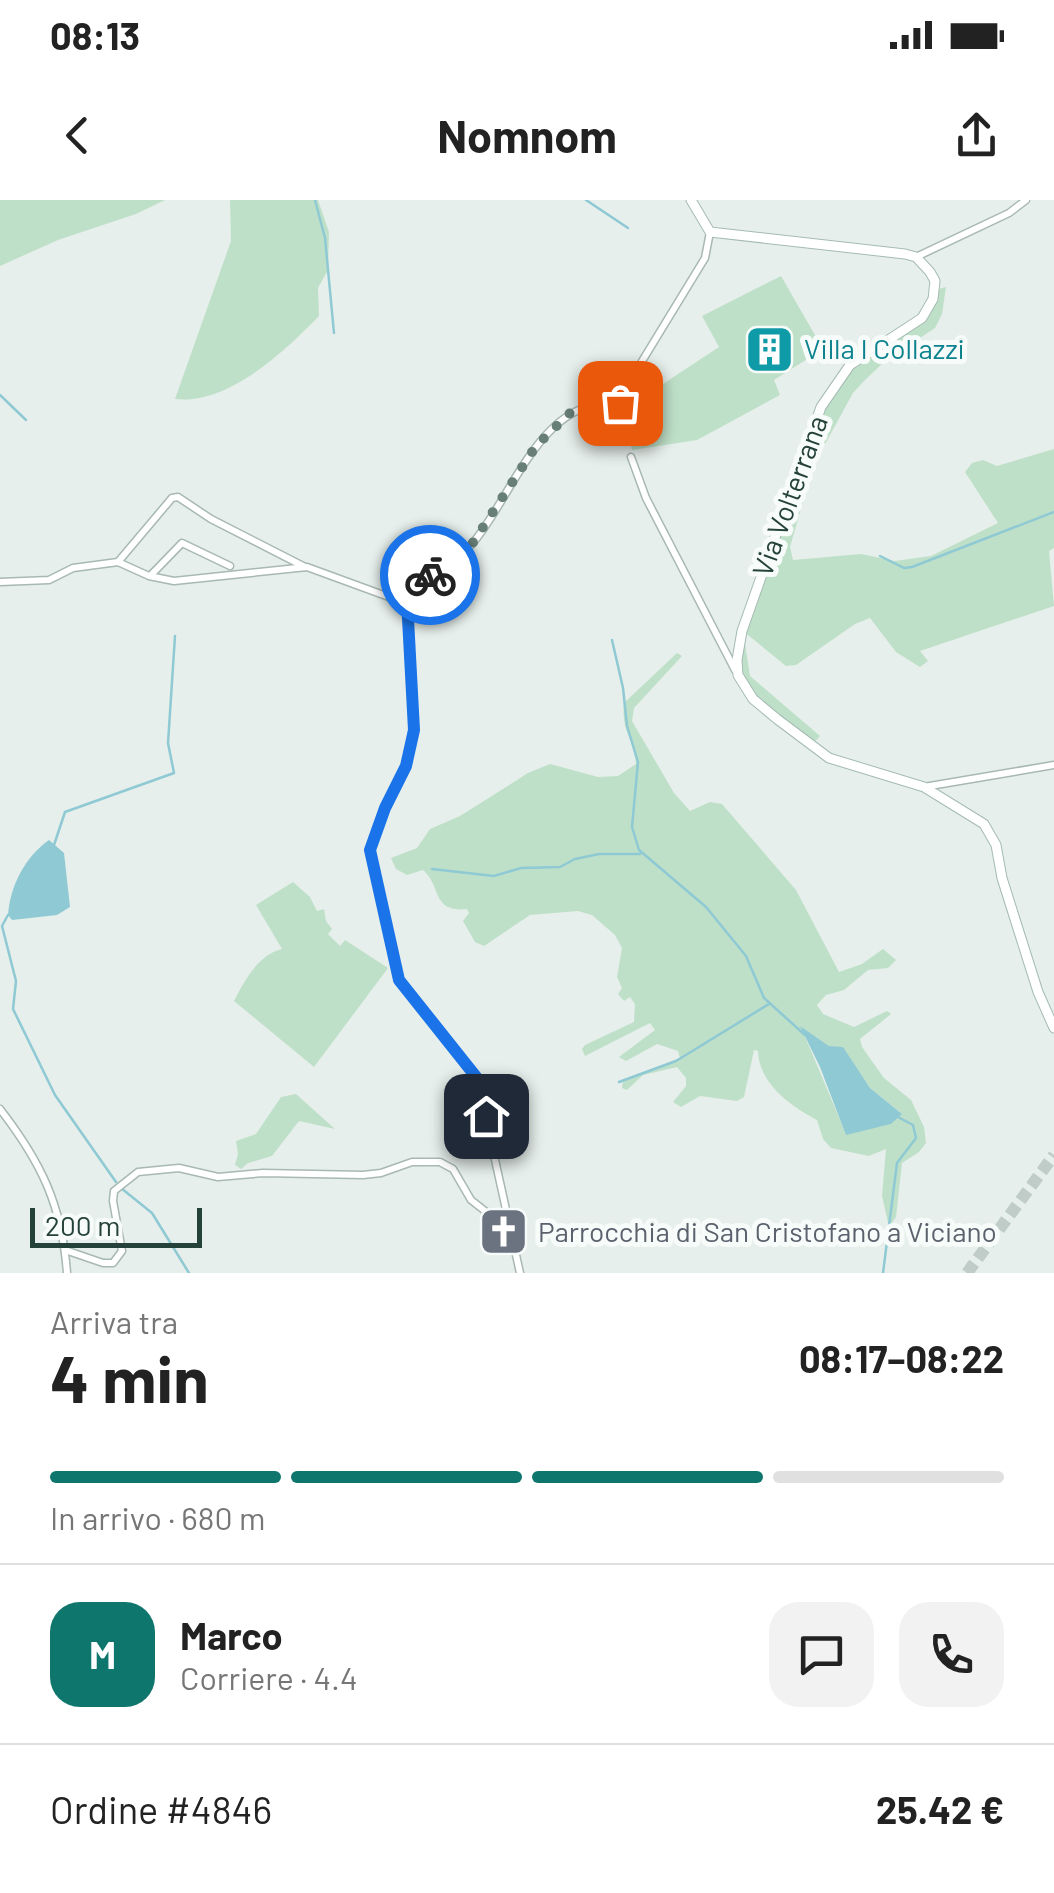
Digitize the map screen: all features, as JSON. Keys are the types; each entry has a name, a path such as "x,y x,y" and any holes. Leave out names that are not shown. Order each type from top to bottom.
{"main road":[{"path":"691,200 710,232 884,250 916,257"},
{"name":"Via Volterrana","path":"738,675 742,630 821,408 850,365 922,318 934,299 935,281 916,257"},
{"path":"738,675 753,699 829,758 924,787 984,824 1038,992 1054,1028"}],"street":[{"path":"916,257 1009,213 1026,200"},
{"path":"520,1273 477,1078 399,980 370,850 406,766 414,730 407,600 426,578 472,544 536,446 570,413 623,405 632,376 705,258 710,232"},
{"path":"631,456 646,498 738,675"},
{"path":"118,562 172,498 178,497 211,519 306,567 407,600"},
{"path":"149,576 182,542 230,566"},
{"path":"0,582 56,579 72,568 118,562 149,576 174,581 306,567"},
{"path":"924,787 1054,765"},
{"path":"0,1109 42,1169 58,1210 66,1273"},
{"path":"64,1250 103,1264 113,1263 122,1250 112,1201 114,1191 128,1176 138,1172 179,1168 218,1177 263,1173 363,1175 380,1174 412,1162 440,1162 452,1169 470,1200 509,1230"}],"green space":[{"path":"0,200 165,200 0,266"},
{"path":"230,200 318,200 329,232 328,270 318,288 319,316 272,360 235,385 195,399 175,399 231,241"},
{"path":"781,276 823,349 774,380 780,395 697,440 632,450 627,425 631,405 719,347 702,316"},
{"path":"946,287 942,314 935,328 885,361 864,381 853,393 825,444 813,432 821,407 850,365 921,318 935,290"},
{"path":"1054,449 1054,548 1049,551 1054,606 920,651 928,661 920,667 896,652 870,618 796,665 786,666 743,631 750,676 820,736 811,746 754,699 740,671 742,631 794,485 808,484 790,547 793,560 861,554 895,561 931,556 998,523 965,472 972,463 983,460 997,466"},
{"path":"677,653 682,656 634,708 632,721 674,793 690,811 710,802 722,804 796,890 839,972 862,964 883,949 896,960 888,968 868,970 844,990 826,995 817,1005 823,1014 854,1027 887,1011 891,1014 860,1039 862,1047 884,1078 911,1100 924,1127 926,1143 902,1163 896,1217 889,1227 882,1196 886,1149 869,1156 831,1148 823,1139 817,1120 787,1101 770,1084 758,1051 754,1050 744,1097 737,1101 700,1096 681,1107 673,1102 686,1086 686,1078 677,1067 643,1075 627,1090 622,1088 623,1080 680,1058 678,1051 657,1044 626,1061 619,1057 655,1030 650,1023 585,1056 585,1045 634,1022 635,1004 630,997 624,1001 618,994 622,988 617,977 622,948 615,935 592,915 578,911 530,915 484,946 475,942 463,921 469,913 467,909 442,903 423,870 407,875 396,869 391,858 417,848 430,829 460,816 528,773 550,764 598,777 618,776 636,764 624,721 624,703","holes":["801,1027 829,1046 843,1048 870,1088 901,1113 891,1124 846,1134"]},
{"path":"293,882 310,897 317,911 324,909 332,929 328,934 340,946 345,940 388,968 314,1067 234,1001 259,962 282,949 256,905"},
{"path":"296,1094 335,1129 299,1121 272,1156 241,1169 235,1165 236,1141 256,1134 281,1097"}],"water":[{"path":"49,840 64,853 70,907 57,915 12,920 8,915 9,904 16,883 26,864"},
{"path":"800,1026 829,1046 843,1047 870,1088 902,1114 891,1124 846,1135"}],"waterway":[{"path":"315,200 325,238 334,333"},
{"path":"586,200 628,228"},
{"path":"0,395 26,420"},
{"path":"880,556 904,568 912,567 1054,512"},
{"path":"54,845 65,812 174,773 168,743 175,636"},
{"path":"612,640 627,726 638,762 632,827 639,850 706,907 746,956 764,998 805,1035"},
{"path":"432,869 494,876 521,868 560,867 599,854 640,854"},
{"path":"8,915 2,926 16,981 13,1009 55,1095 116,1182"},
{"path":"619,1082 676,1061 769,1004"},
{"path":"883,1273 897,1163 916,1138 913,1125 896,1116"},
{"path":"121,1188 152,1213 189,1273"}],"tunnel":[{"path":"967,1273 1054,1155"}],"way so far":[{"path":"430,575 472,544 536,446 570,413 620,403"}],"place":[{"name":"Villa I Collazzi","path":"769,349"},
{"name":"Parrocchia di San Cristofano a Viciano","path":"503,1232"}],"route":[{"path":"430,575 407,600 414,730 406,766 370,850 399,980 477,1078 486,1116"}]}
